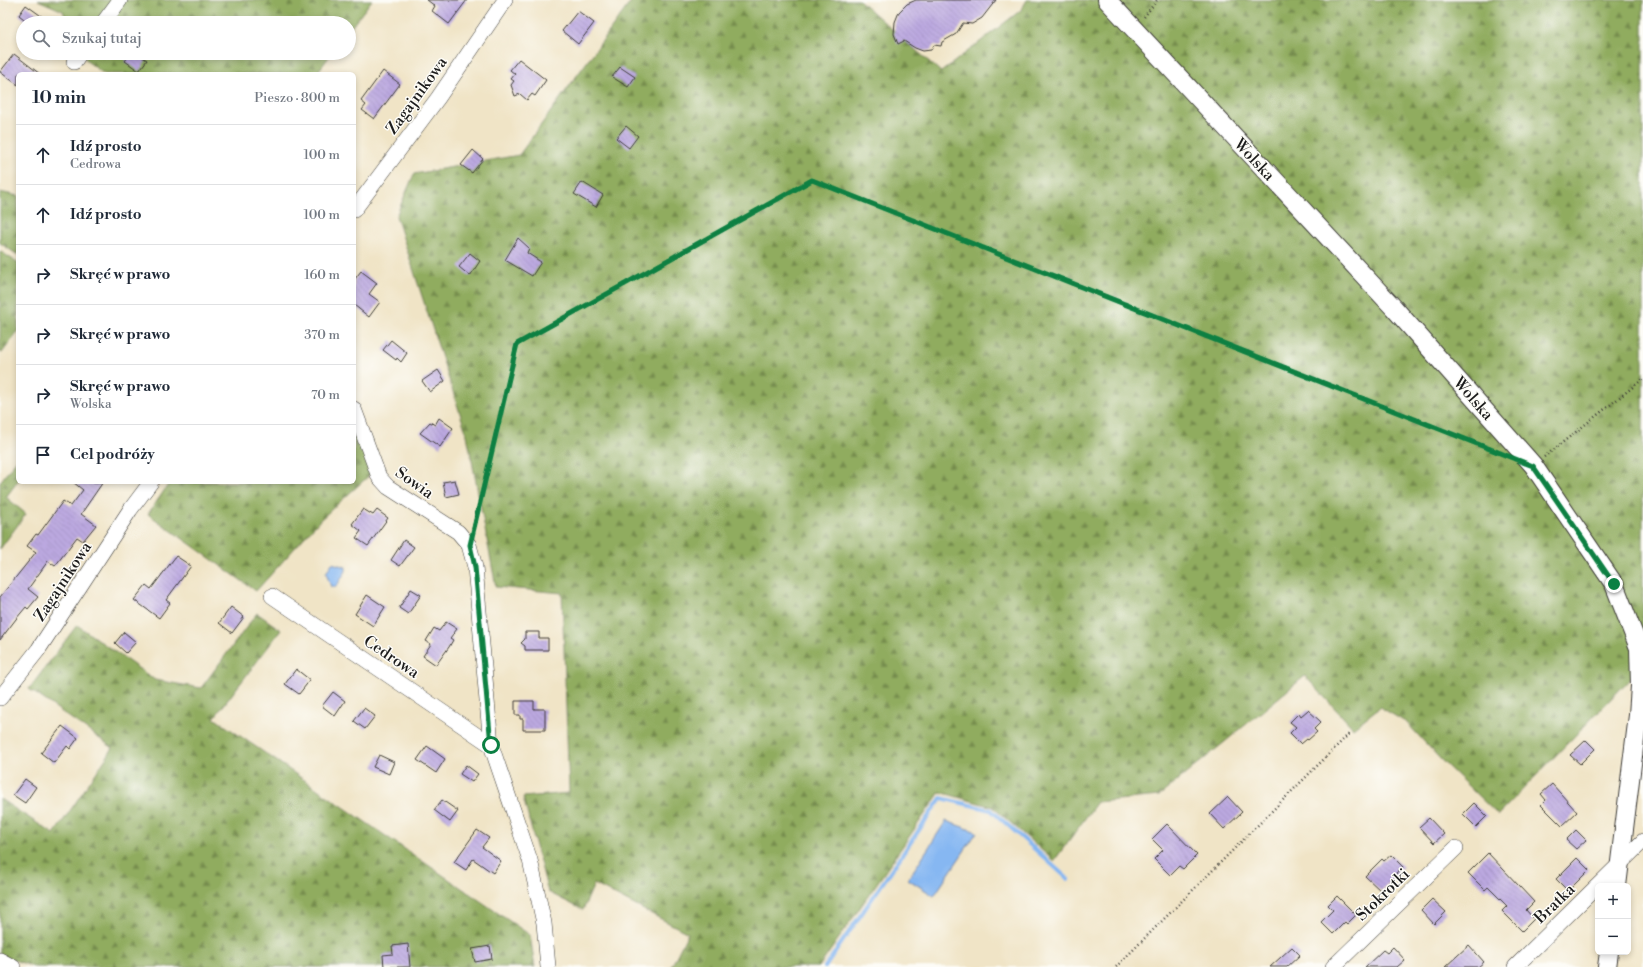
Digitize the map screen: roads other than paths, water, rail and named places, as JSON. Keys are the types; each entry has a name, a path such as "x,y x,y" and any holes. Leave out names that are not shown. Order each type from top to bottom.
{"street":[{"path":"108,16 120,0"},
{"name":"Zagajnikowa","path":"356,207 438,98 505,0"},
{"name":"Wolska","path":"1107,0 1394,308 1533,466 1614,584 1639,648 1641,684 1617,883"},
{"name":"Sowia","path":"356,414 379,477 383,482 388,487 458,532 470,545 475,567 491,745"},
{"name":"Zagajnikowa","path":"0,698 38,650 130,510 150,484"},
{"name":"Cedrowa","path":"272,596 491,745"},
{"path":"491,745 530,860 544,923 548,967"},
{"name":"Bratka","path":"1514,967 1643,841"},
{"name":"Stokrotki","path":"1333,967 1456,848"},
{"path":"1607,967 1609,955"},
{"path":"0,960 13,967"}],"water":[{"path":"332,563 346,567 346,571 336,587 331,587 326,573"},
{"path":"946,821 977,832 934,896 908,879"}],"waterway":[{"path":"825,967 941,798 991,810 1068,879"}]}
